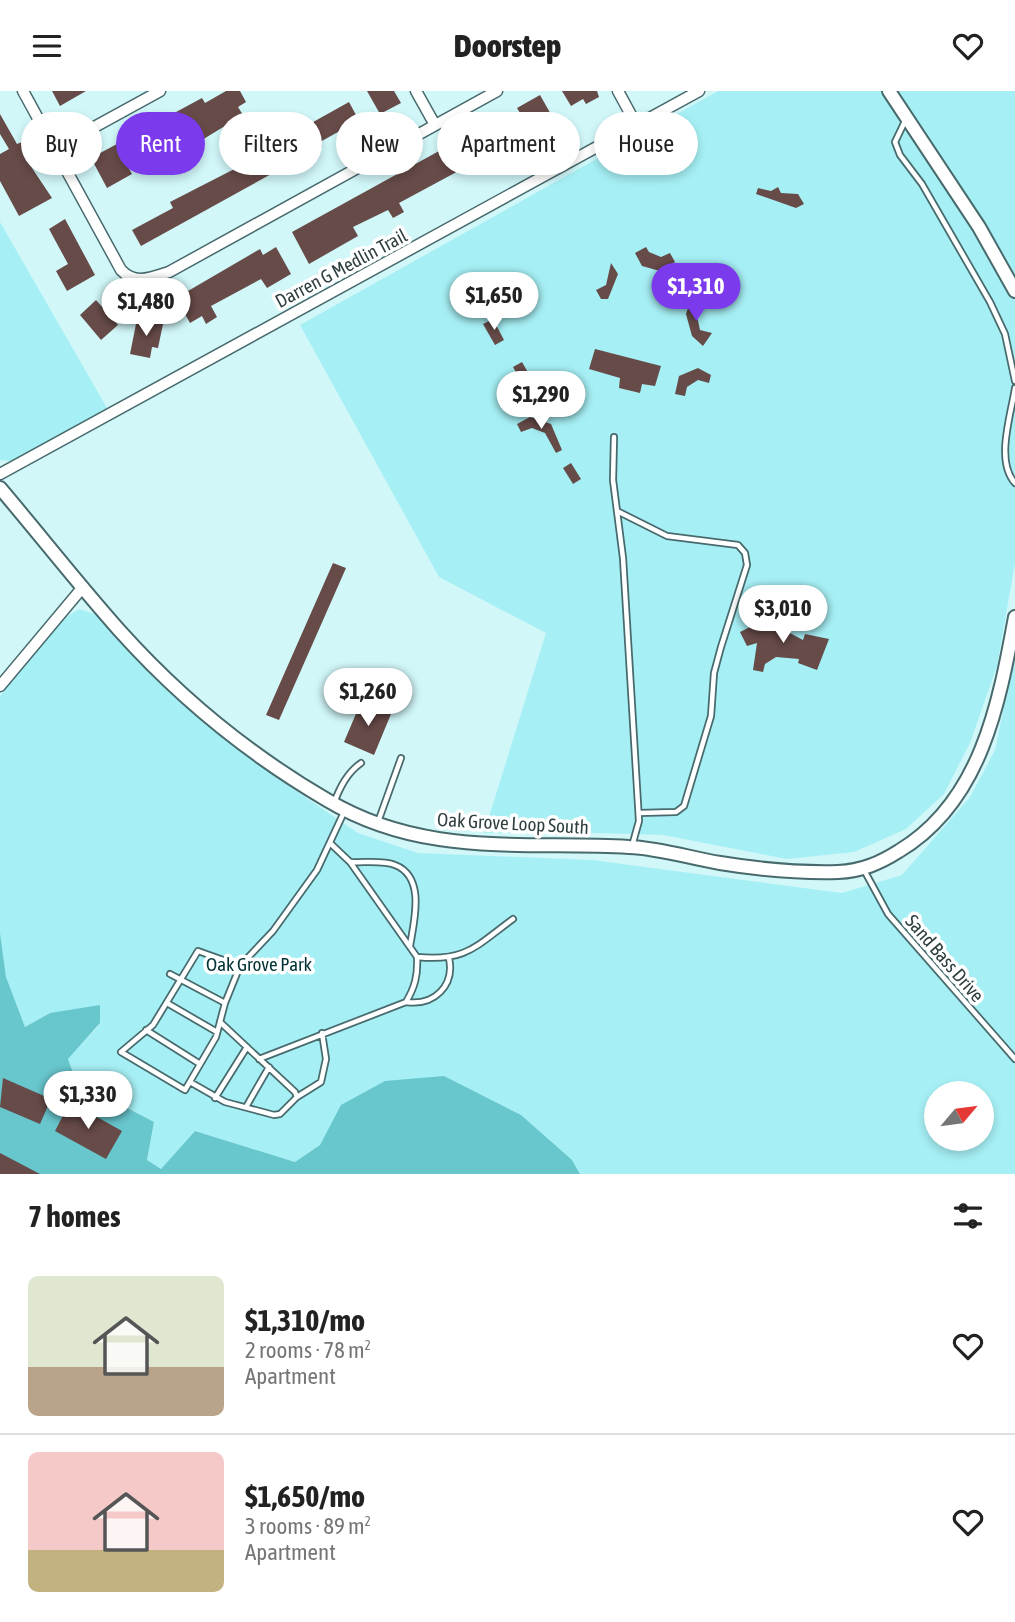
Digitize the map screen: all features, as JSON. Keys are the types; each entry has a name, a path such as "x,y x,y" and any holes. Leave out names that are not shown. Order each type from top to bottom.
{"street":[{"path":"23,91 35,112"},
{"path":"102,122 160,91"},
{"path":"416,91 435,125"},
{"path":"70,175 121,270 129,278 137,280 169,272 497,91"},
{"path":"618,91 629,112"},
{"name":"Darren G Medlin Trail","path":"662,112 699,91"},
{"path":"889,91 979,227 1015,291"},
{"name":"Darren G Medlin Trail","path":"0,474 594,149"},
{"name":"Oak Grove Loop South","path":"0,488 137,649 198,707 250,748 340,807 377,826 443,841 632,847 723,863 821,871 863,869"},
{"path":"0,686 83,587"},
{"path":"863,869 915,842 946,814 967,782 989,729 1015,617"}],"lane":[{"path":"906,118 895,142 900,155 922,184 990,302 1005,334 1015,381"},
{"path":"1015,388 1005,463 1009,476 1015,483"},
{"path":"614,437 613,480 623,558 639,813 638,830 632,847"},
{"path":"617,511 667,536 689,541 738,545 745,553 747,565 714,673 710,716 684,806 676,812 639,813"},
{"path":"377,826 401,758"},
{"path":"240,966 198,951 167,1003 146,1030 121,1052 185,1090 217,1032 240,966 272,931 317,870 330,843 340,807 340,787 361,763"},
{"path":"330,843 350,862 417,957 416,980 406,1002"},
{"path":"350,862 394,864 408,874 416,904 410,946"},
{"name":"Sand Bass Drive","path":"863,869 888,913 1015,1059"},
{"path":"417,957 461,956 481,945 513,919"},
{"path":"260,1059 322,1033 406,1002 414,1003 444,990 450,981 449,958"},
{"path":"170,974 225,1003"},
{"path":"167,1003 217,1032"},
{"path":"220,1022 296,1095"},
{"path":"146,1030 200,1064"},
{"path":"190,1082 215,1098 280,1114 296,1095 321,1082 326,1059 322,1033"},
{"path":"215,1098 247,1047"},
{"path":"246,1107 269,1067"}],"green space":[{"path":"718,91 1015,91 1015,563 997,666 970,743 944,794 906,829 854,852 787,859 663,835 484,833 546,633 439,577 300,325 568,175 580,175 580,168 594,160 594,175 698,175 698,112 680,112"},
{"path":"0,222 107,408 12,461 0,460"},
{"name":"Oak Grove Park","path":"79,609 95,614 157,678 274,776 358,833 418,853 592,860 842,893 902,875 970,797 995,750 1015,653 1015,1174 580,1174 572,1160 477,1095 444,1076 342,1105 320,1145 295,1162 195,1131 161,1169 147,1160 154,1122 76,1080 68,1059 100,1024 50,1013 25,1027 6,977 0,933 0,696 62,620"}],"shaded area":[{"path":"0,933 6,977 25,1027 50,1013 100,1005 100,1023 68,1059 76,1081 154,1122 147,1160 161,1169 195,1131 295,1162 320,1145 341,1105 385,1081 444,1076 521,1115 572,1160 580,1174 0,1174"}],"building":[{"path":"52,91 86,91 60,106"},
{"path":"226,91 240,91 246,102 238,107 241,112 219,112 219,130 205,138 205,112 176,112 202,98 205,103"},
{"path":"367,91 394,91 401,103 379,112"},
{"path":"562,91 597,91 599,97 586,104 583,99 571,106"},
{"path":"540,95 550,112 519,112 517,108"},
{"path":"349,102 354,112 336,112 336,133 322,141 322,117"},
{"path":"0,114 17,144 21,142 21,175 37,175 52,198 19,216 0,181 0,154 9,149 0,134"},
{"path":"116,144 116,175 130,175 107,188 100,175 102,152"},
{"path":"437,152 437,175 451,175 399,203 404,212 393,218 388,210 353,227 358,236 309,264 292,232 395,175 423,175 423,160"},
{"path":"223,175 270,175 141,246 132,230 173,208 170,202"},
{"path":"778,187 781,193 798,194 804,204 796,208 756,194 758,188 771,191"},
{"path":"65,219 95,275 67,291 56,271 68,264 49,229"},
{"path":"276,247 291,274 267,288 261,279 211,306 217,317 206,324 202,316 190,323 176,298 260,249 263,255"},
{"path":"646,247 649,252 661,257 670,253 675,262 660,271 642,266 635,253"},
{"path":"611,263 618,274 608,299 601,299 596,290 606,285"},
{"path":"96,300 118,325 101,340 80,315"},
{"path":"691,300 704,305 697,316 700,330 712,333 703,346 692,336 686,314"},
{"path":"137,319 163,324 158,348 152,347 150,358 130,354"},
{"path":"493,319 504,340 495,345 483,324"},
{"path":"595,349 661,366 655,386 642,384 640,393 619,388 620,378 589,369"},
{"path":"522,362 530,376 524,398 510,406 504,395 512,390 518,376 513,367"},
{"path":"698,368 711,375 709,383 698,380 687,387 685,396 675,394 679,376"},
{"path":"530,417 551,424 562,450 556,453 545,433 532,428 521,432 517,424"},
{"path":"571,463 581,479 573,484 563,468"},
{"path":"333,563 346,568 279,720 266,715"},
{"path":"773,608 786,631 803,640 805,634 829,639 817,670 798,663 799,659 776,657 765,664 763,672 753,670 757,643 747,646 740,632 754,625 767,631"},
{"path":"361,702 391,714 374,755 344,742"},
{"path":"3,1078 51,1099 40,1124 0,1107"},
{"path":"70,1102 122,1131 106,1159 55,1131"},
{"path":"0,1153 40,1174 0,1174"}]}
